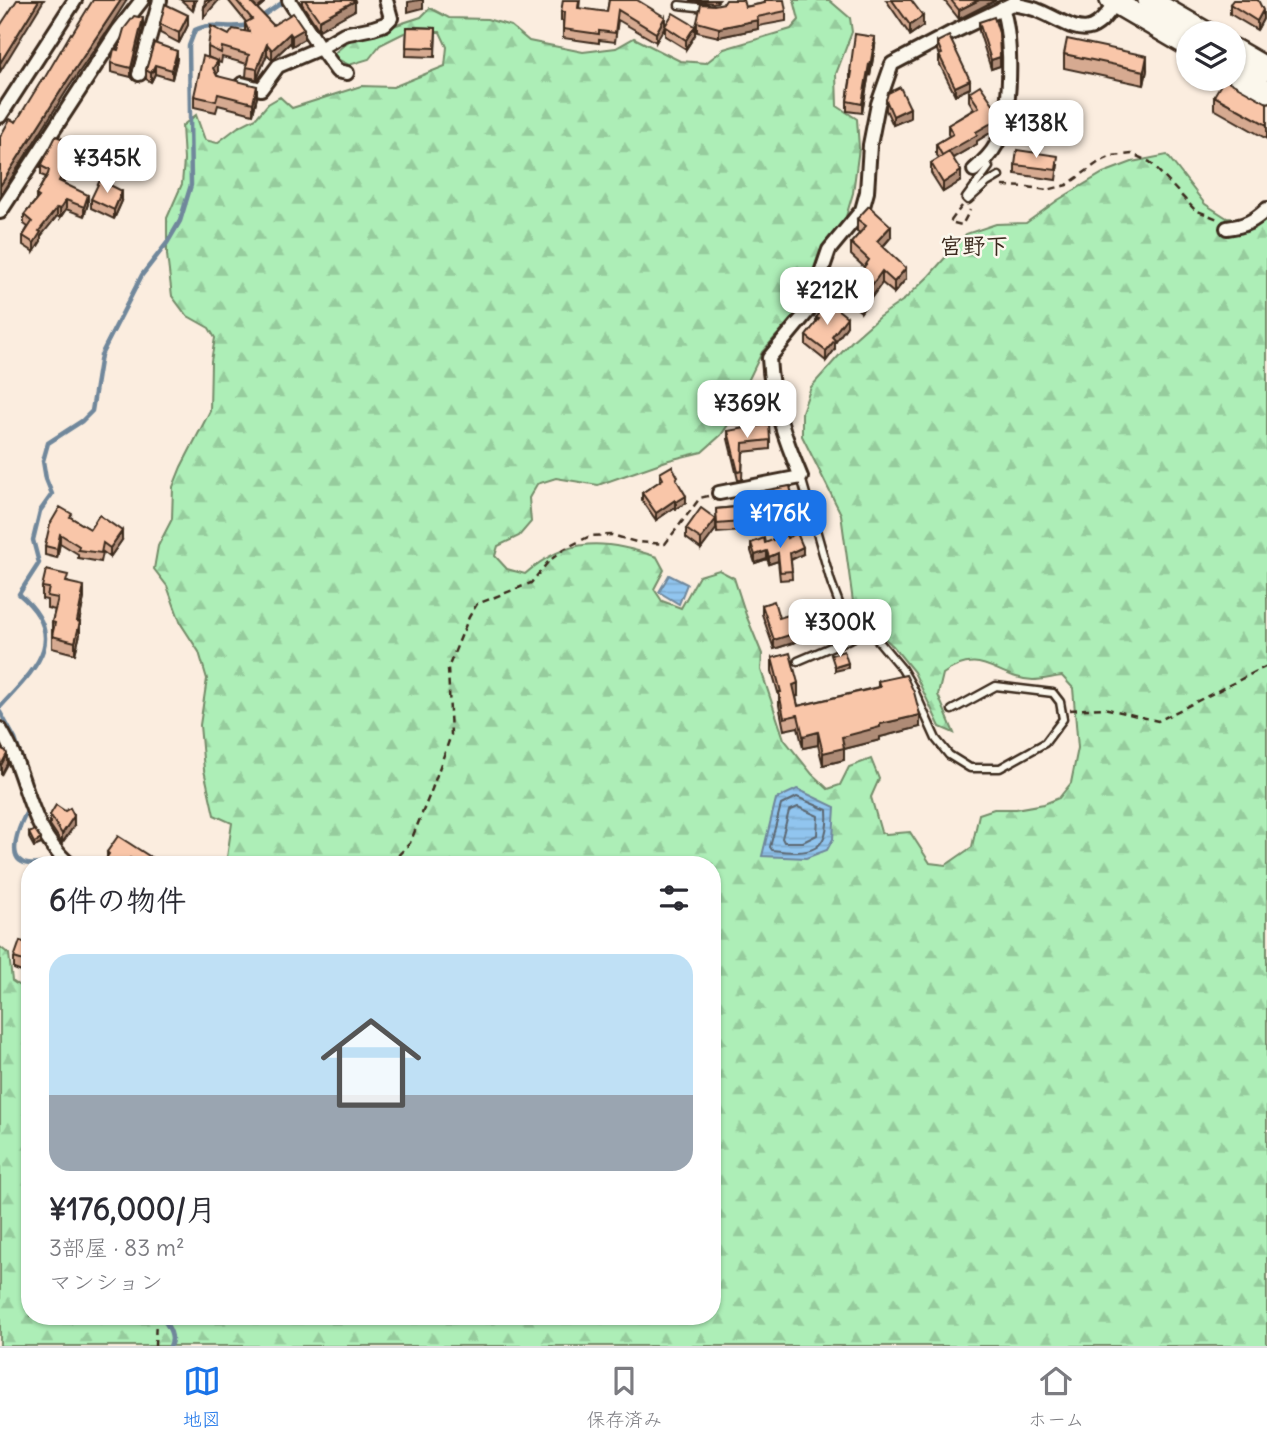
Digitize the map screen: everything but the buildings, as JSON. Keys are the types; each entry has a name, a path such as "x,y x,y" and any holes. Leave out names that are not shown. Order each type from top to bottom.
{"highway":[{"path":"1149,0 1185,21"},
{"path":"1114,1 1176,38"},
{"path":"1246,57 1267,69"},
{"path":"1246,79 1267,91"}],"street":[{"path":"0,116 75,0"},
{"path":"0,212 118,31 142,0"},
{"path":"139,74 160,0"},
{"path":"289,0 337,71 347,73"},
{"path":"235,83 261,89 278,66 320,48 344,34 385,24 391,18 386,0"},
{"path":"719,493 801,477 776,406 769,358 808,311 829,250 862,210 867,192 870,145 878,104 892,64 1010,4 1039,11 1061,24 1082,30 1103,22 1114,1"},
{"path":"974,170 996,145 1005,123 1009,85 1010,4"},
{"path":"1227,229 1242,227 1252,222 1267,209"},
{"path":"0,729 20,768 33,813 41,830 52,849 60,856"}],"lane":[{"path":"679,5 713,9"},
{"path":"966,198 989,167 985,160"},
{"path":"966,198 968,200 999,176"},
{"path":"801,477 831,582 852,638"},
{"path":"798,661 860,632 876,638 912,686 936,739 949,755 971,768 1000,768 1045,743 1063,719 1063,711 1053,693 996,686 951,710"}],"path":[{"path":"1002,186 1047,190 1067,186 1099,162 1112,156 1132,154 1150,162 1195,210 1217,218 1227,229"},
{"path":"966,198 950,222 962,225 968,212 977,204"},
{"path":"398,856 410,843 451,735 448,668 477,604 531,583 556,555 590,536 612,535 636,542 665,544 700,498 719,493"},
{"path":"1063,711 1104,708 1158,721 1267,666"},
{"path":"155,1346 156,1325"}],"green space":[{"path":"794,0 829,0 850,18 852,32 836,74 837,106 857,119 859,148 853,193 845,220 820,251 799,310 762,352 749,379 743,403 721,435 702,452 669,460 598,485 556,478 537,484 529,498 531,522 519,536 498,546 495,556 507,569 525,574 541,562 572,547 604,544 638,551 657,557 664,570 654,589 662,601 681,608 699,576 719,570 734,578 762,654 761,670 784,739 812,774 828,789 840,785 849,767 871,759 879,779 871,797 881,832 910,832 930,863 946,865 972,847 979,814 994,809 1016,809 1044,804 1059,798 1071,783 1078,748 1073,688 1062,676 1033,680 979,663 957,666 943,674 938,695 954,733 940,727 914,672 893,646 863,619 853,602 841,514 802,436 802,412 811,387 852,341 905,299 966,234 996,224 1026,223 1103,173 1132,162 1167,155 1205,204 1227,218 1267,219 1267,1346 0,1346 0,947 9,954 12,981 21,987 21,1325 721,1325 721,856 227,856 232,823 214,815 204,770 200,725 207,679 199,652 181,624 167,586 154,569 158,546 172,519 173,487 210,411 211,361 215,338 209,328 186,315 172,296 167,255 167,218 182,184 182,126 196,115 205,140 217,143 238,127 256,118 268,104 280,97 292,108 361,86 393,87 445,66 447,47 440,32 406,32 380,45 369,59 349,65 331,56 350,40 421,17 430,8 449,18 487,19 511,26 529,41 583,52 616,48 634,38 680,61 706,63 724,49 791,29 799,20"}],"water":[{"path":"669,575 687,584 679,604 659,592"},
{"path":"797,789 835,807 833,839 827,850 806,858 762,856 776,799"}],"waterway":[{"path":"261,17 286,0"},
{"path":"0,707 35,666 45,639 43,625 35,610 19,594 39,563 33,540 40,511 52,494 43,461 48,443 82,421 92,411 101,355 142,275 180,221 191,185 189,46 195,30 201,27 248,25"},
{"path":"0,712 15,739 29,781"},
{"path":"21,861 17,858 15,845 29,808"},
{"path":"167,1325 171,1334 170,1346"}],"district":[{"name":"宮野下","path":"974,246"}]}
